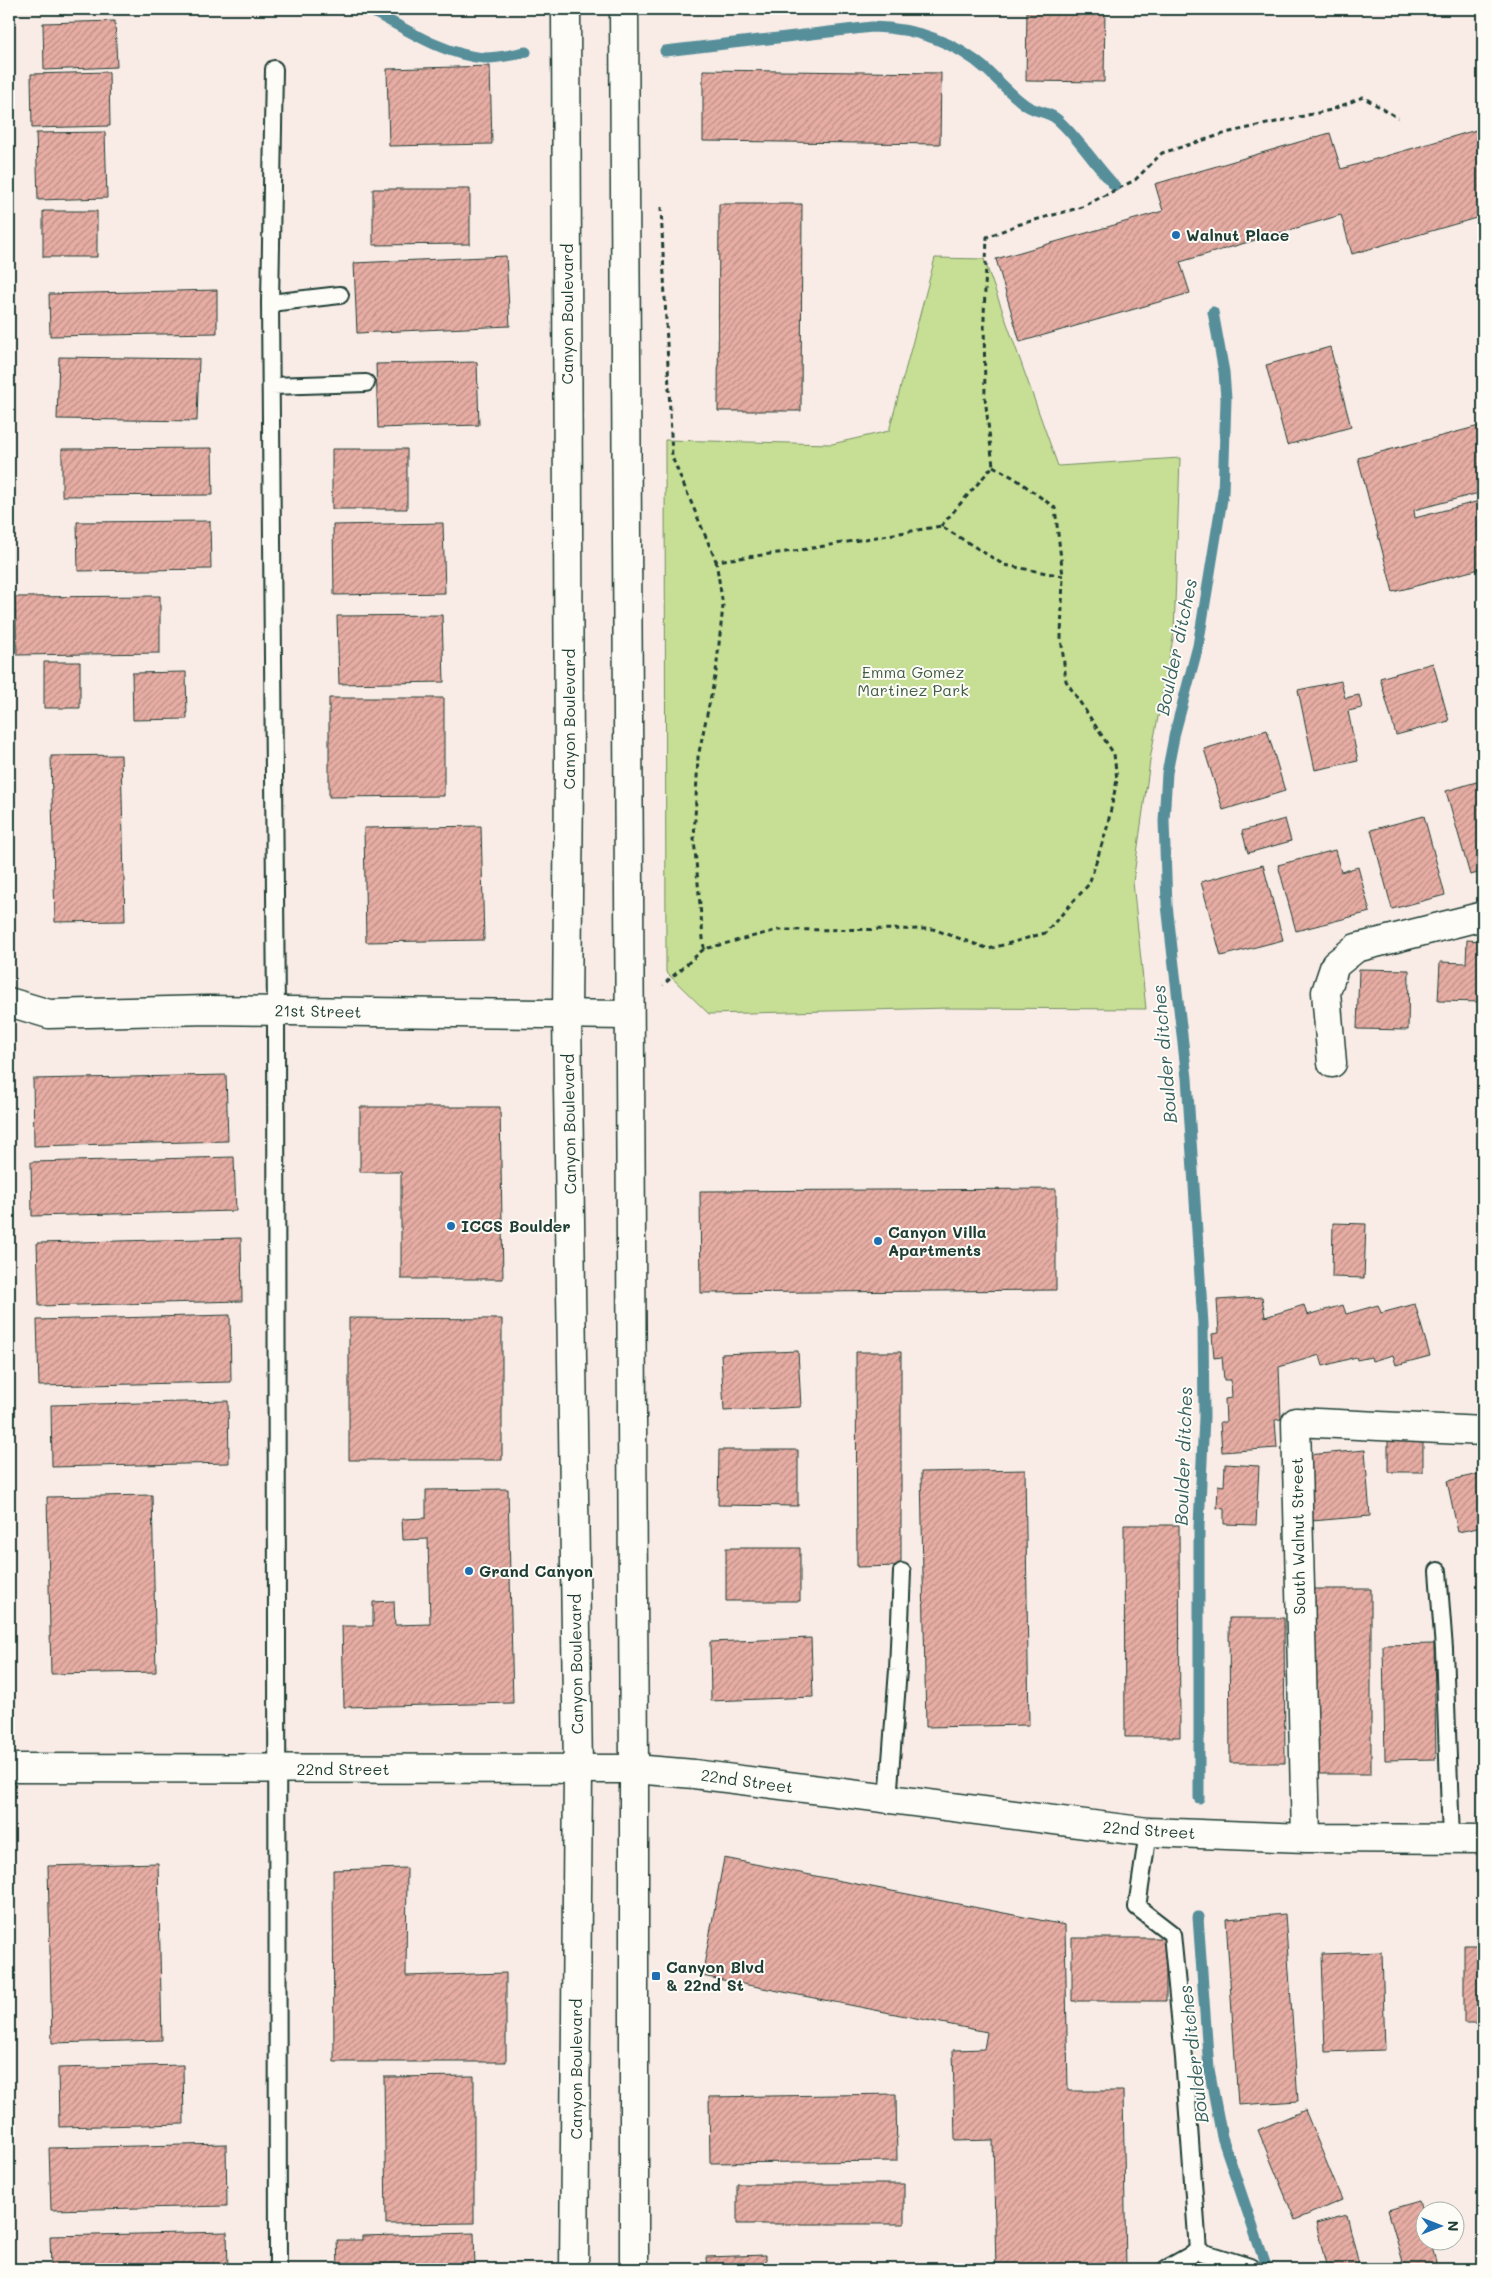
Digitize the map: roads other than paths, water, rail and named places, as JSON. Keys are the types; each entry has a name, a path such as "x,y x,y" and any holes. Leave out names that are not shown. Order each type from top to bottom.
{"main road":[{"name":"Canyon Boulevard","path":"566,9 569,762 567,1016 578,1769 574,2269"},
{"path":"624,9 634,1769 634,2269"},
{"path":"1332,1063 1326,992 1335,965 1356,948 1483,916"},
{"name":"21st Street","path":"9,1002 49,1014 276,1011 567,1016 629,1015"},
{"name":"South Walnut Street","path":"1306,1838 1296,1422 1483,1431"},
{"name":"22nd Street","path":"9,1768 634,1769 694,1774 1148,1832 1306,1838 1483,1839"}],"lane":[{"path":"274,69 270,303 276,1011 278,2269"},
{"path":"270,303 340,295"},
{"path":"271,386 366,383"},
{"path":"1438,1570 1444,1649 1451,1839"},
{"path":"888,1800 898,1670 902,1572"},
{"path":"1148,1832 1137,1907 1172,1934 1184,2058 1198,2251"},
{"path":"1166,2269 1198,2251 1250,2266 1251,2269"}],"waterway":[{"name":"Boulder ditches","path":"368,9 453,52 484,58 526,52"},
{"name":"Boulder ditches","path":"665,51 872,27 919,33 961,51 987,70 1027,106 1055,117 1115,186"},
{"name":"Boulder ditches","path":"1199,1798 1199,1526 1204,1417 1203,1324 1187,1078 1167,905 1164,821 1167,773 1175,732 1198,646 1223,493 1226,399 1224,372 1213,312"},
{"name":"Boulder ditches","path":"1198,1917 1209,2069 1222,2137 1267,2269"}],"place":[{"name":"Walnut Place","path":"1176,235"},
{"name":"ICCS Boulder","path":"451,1226"},
{"name":"Canyon Villa Apartments","path":"878,1241"},
{"name":"Grand Canyon","path":"469,1571"},
{"name":"Canyon Blvd & 22nd St","path":"656,1976"}],"park label":[{"name":"Emma Gomez Martinez Park","path":"913,681"}]}
